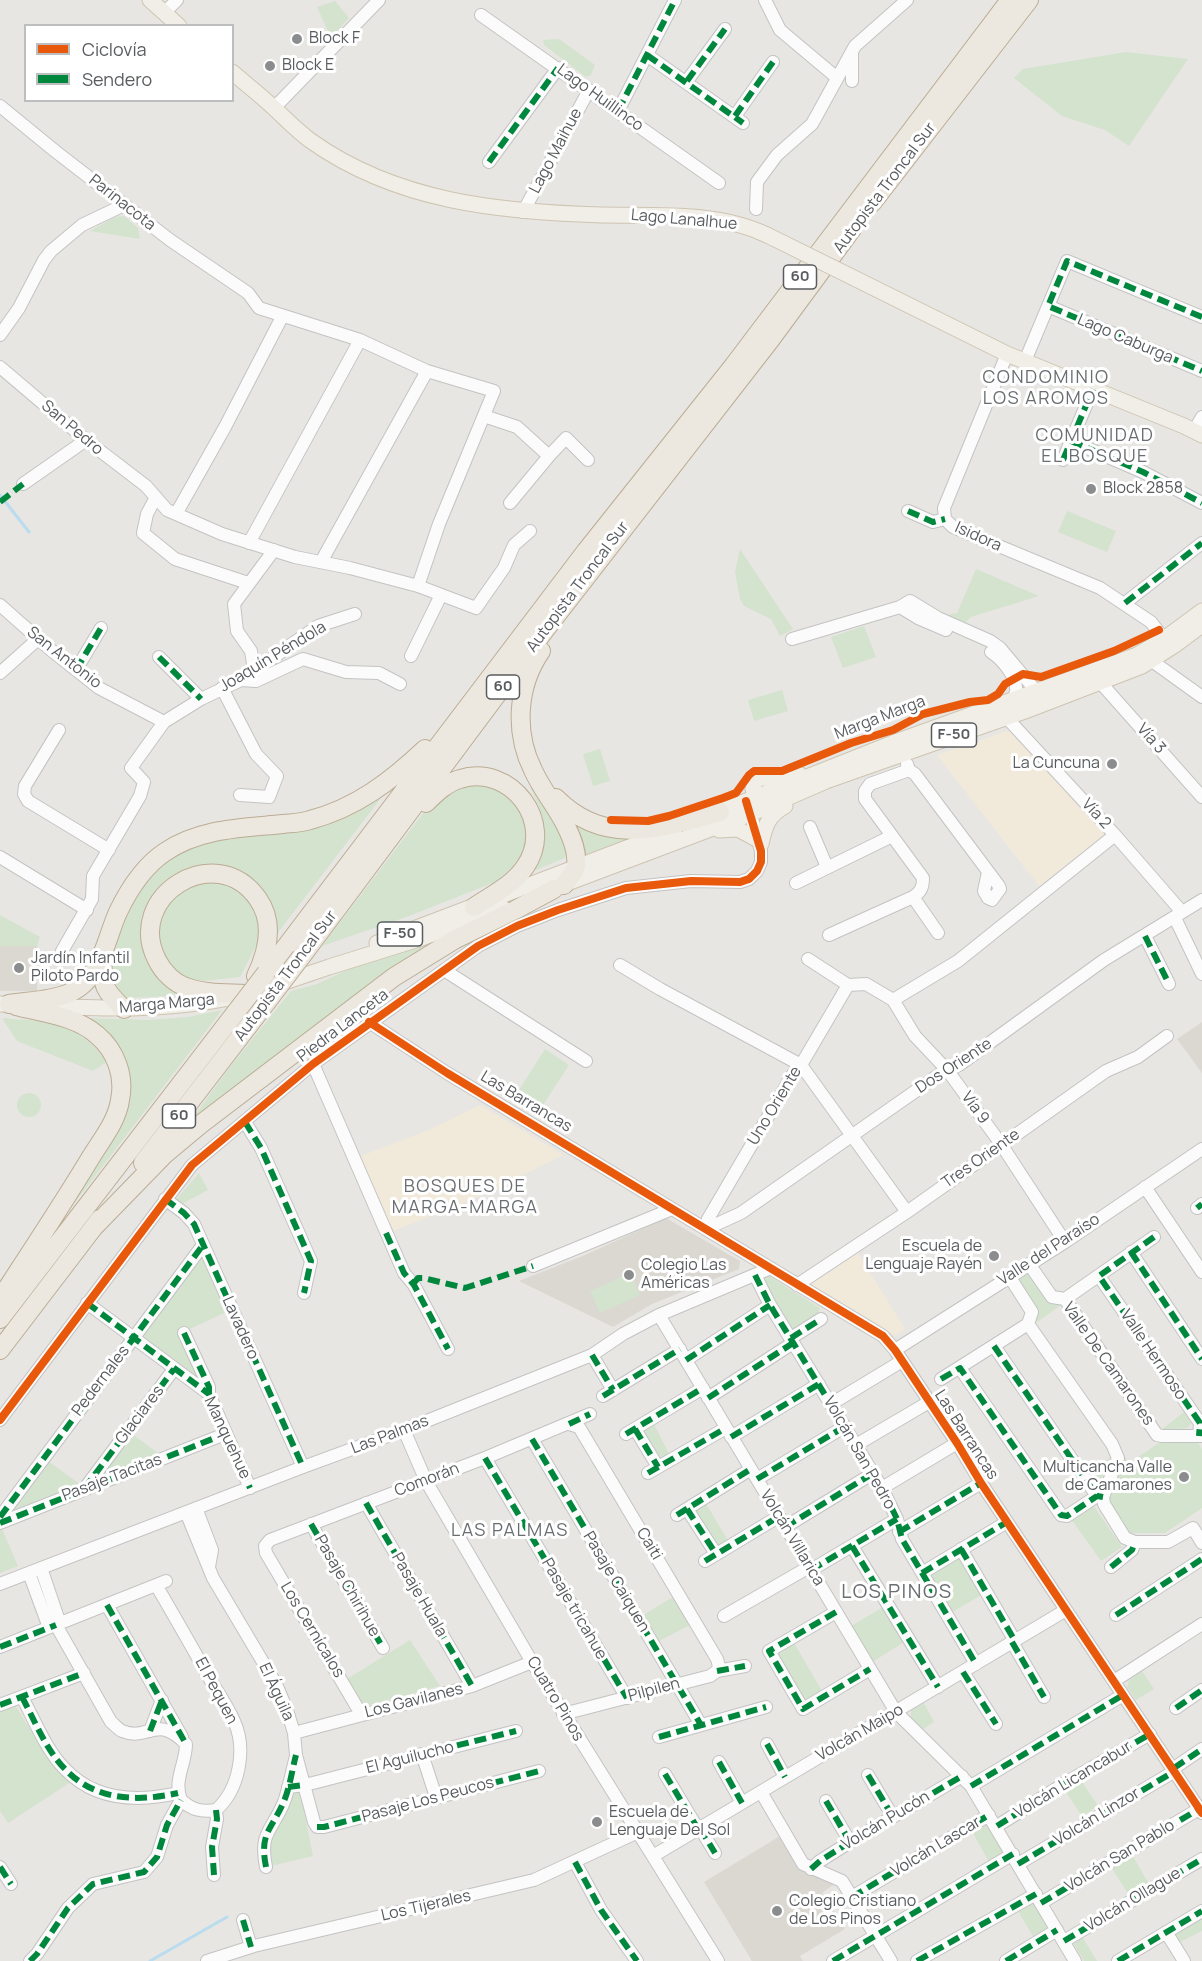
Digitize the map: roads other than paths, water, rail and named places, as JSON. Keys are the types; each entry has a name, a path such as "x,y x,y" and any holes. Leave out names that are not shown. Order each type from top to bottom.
{"highway":[{"name":"Autopista Troncal Sur","path":"0,1318 586,551 734,365 1010,0"},
{"name":"Autopista Troncal Sur","path":"0,1350 301,957 616,536 771,339 861,217 1029,0"},
{"path":"93,1228 174,1147 394,977 454,940 559,887 576,868 577,855 569,832 539,781 525,751 521,729 521,705 527,679 538,656 616,536"},
{"path":"4,1004 68,994 91,976 104,951 118,913 133,886 146,868 163,853 205,833 308,821 341,810 371,795 397,775 430,744 480,691"},
{"path":"391,838 427,801 453,782 469,777 486,777 502,781 516,790 527,803 534,818 536,835 533,852 526,867 515,879 474,907"},
{"path":"539,781 565,807 579,817 609,828 633,831 657,828 720,812"},
{"path":"245,994 187,988 172,979 160,966 152,950 151,923 157,906 167,891 189,877 207,873 225,875 249,888 264,911 268,928 261,975"},
{"path":"104,951 102,977 110,995 124,1010"},
{"path":"0,1299 115,1118 122,1092 118,1065 110,1048 97,1034 72,1021 4,1004"}],"main road":[{"path":"150,0 177,24"},
{"name":"Lago Lanalhue","path":"234,74 296,130 326,151 377,178 469,205 523,212 713,219 744,225 1007,354 1198,433"},
{"name":"Marga Marga","path":"821,777 900,755 1011,711 1037,692 1137,655 1164,639 1202,611"},
{"name":"Marga Marga","path":"4,1004 124,1010 192,1005 291,981 418,939 704,832 754,805 898,741 1011,711 1100,682 1152,661 1202,625"},
{"path":"1152,661 1164,646 1164,639"},
{"path":"754,805 753,783 759,777 821,777"},
{"path":"704,832 738,829 760,843 767,821 773,812 821,777"},
{"name":"Marga Marga","path":"329,967 376,943 720,812 754,805"}],"street":[{"path":"164,13 177,0"},
{"path":"274,108 379,0"},
{"path":"618,111 675,0"},
{"path":"765,0 780,30 836,77"},
{"path":"756,209 757,182 777,155 812,124 855,46 907,0"},
{"name":"Lago Huillinco","path":"481,15 719,183"},
{"path":"687,81 725,29"},
{"path":"852,52 852,81"},
{"path":"647,55 739,119 773,62"},
{"path":"489,162 558,68"},
{"name":"Lago Maihue","path":"523,212 589,90"},
{"name":"Parinacota","path":"0,105 170,240 248,293 259,308 360,340 427,371 495,391 484,416"},
{"path":"0,335 19,308 51,251 82,225 124,205"},
{"path":"1025,362 1067,261 1202,317"},
{"name":"Lago Caburga","path":"1048,306 1202,371"},
{"path":"176,514 225,427 282,317"},
{"path":"249,543 360,340"},
{"name":"Isidora","path":"1007,354 944,508 945,519 953,527 1100,588 1151,622 1164,639"},
{"name":"San Pedro","path":"0,367 86,440 146,486 167,510 249,543 418,586 476,608 504,568 514,545 530,531"},
{"path":"321,562 427,371"},
{"path":"1063,460 1093,389"},
{"path":"418,586 439,524 484,416 517,427 549,456"},
{"path":"1198,433 1202,417"},
{"path":"510,503 566,438 588,460"},
{"path":"23,484 86,440"},
{"path":"1071,441 1143,472 1202,503"},
{"path":"156,497 147,514 142,533 175,558 248,583"},
{"path":"908,511 933,522 945,519"},
{"path":"1125,603 1202,543"},
{"path":"254,670 251,651 237,631 234,604 274,550"},
{"path":"411,656 441,595"},
{"path":"792,639 900,607 910,601 938,618 990,641 1009,657 1037,692"},
{"name":"San Antonio","path":"0,605 99,688 164,722"},
{"path":"900,607 918,618 984,647 998,657 1014,679 1016,692 1011,711"},
{"name":"Joaquín Péndola","path":"87,910 92,899 93,876 140,796 144,782 132,768 164,722 201,699 241,680 318,626 355,614"},
{"path":"76,670 101,628"},
{"path":"0,673 38,639"},
{"path":"159,657 201,699"},
{"path":"241,680 256,681 303,659 346,672 379,673 400,684"},
{"path":"1152,661 1202,697"},
{"name":"Vía 3","path":"1100,682 1202,797"},
{"path":"222,688 256,754 277,776 269,798 240,795"},
{"name":"Vía 2","path":"1011,711 1115,835 1178,915 1202,974"},
{"path":"59,730 25,786 24,794 28,801 109,850"},
{"path":"900,755 905,770"},
{"path":"829,935 913,897 923,885 923,878 865,799 865,790 870,784 905,770 915,774 988,872"},
{"path":"754,805 760,843"},
{"path":"810,827 827,867"},
{"path":"893,1000 958,961 1115,835"},
{"path":"796,883 892,836"},
{"name":"Piedra Lanceta","path":"0,1420 192,1165 313,1064 478,946 518,926 626,888 691,881 729,883 749,879 757,872 761,862 760,843"},
{"path":"0,857 87,910 62,951"},
{"path":"913,897 938,933"},
{"name":"Dos Oriente","path":"706,1229 741,1213 940,1074 960,1065 1104,960 1202,900"},
{"path":"1145,936 1169,984"},
{"name":"Vía 9","path":"808,959 848,985 866,984 893,1000 915,1036 948,1071 1001,1144 1065,1242"},
{"path":"620,964 660,989 801,1065 906,1212"},
{"path":"444,970 586,1061"},
{"name":"Uno Oriente","path":"706,1229 708,1219 848,985"},
{"name":"Las Barrancas","path":"369,1022 611,1172 883,1336 899,1356 981,1483 1201,1811"},
{"name":"Tres Oriente","path":"797,1285 906,1212 1106,1071 1137,1057 1167,1036"},
{"path":"313,1064 404,1273 414,1285 448,1349"},
{"path":"245,1122 261,1149 311,1262 304,1293"},
{"name":"Valle del Paraíso","path":"831,1404 1009,1276 1065,1242 1202,1149"},
{"path":"1145,1187 1202,1272"},
{"name":"Lavadero","path":"165,1199 184,1213 194,1224 303,1467"},
{"path":"533,1266 672,1209"},
{"path":"1065,1299 1154,1237"},
{"name":"Pedernales","path":"0,1517 203,1245"},
{"path":"1131,1252 1202,1359"},
{"name":"Valle De Camarones","path":"1029,1264 1052,1297 1065,1299 1157,1435 1200,1436"},
{"name":"Las Palmas","path":"0,1584 404,1430 592,1355 623,1334 659,1315 771,1268"},
{"name":"Volcán San Pedro","path":"755,1275 770,1305 882,1488 897,1519 899,1532 976,1664"},
{"path":"941,1379 1029,1324 1032,1312 1009,1276"},
{"name":"Valle Hermoso","path":"1100,1276 1200,1423 1200,1436"},
{"name":"Manquehue","path":"87,1303 209,1394 250,1488"},
{"path":"592,1355 608,1393 770,1305"},
{"name":"Volcán Villarica","path":"659,1315 896,1712 966,1781 997,1826 1075,1961"},
{"path":"819,1384 653,1470 630,1431 705,1393 792,1341 821,1319"},
{"path":"960,1368 1061,1515 1066,1516 1100,1496 1118,1458 1112,1444 1029,1324"},
{"path":"184,1334 209,1387 209,1394"},
{"path":"994,1346 1100,1496 1125,1538 1135,1542 1168,1542 1197,1524 1202,1543"},
{"name":"Glaciares","path":"84,1489 174,1369"},
{"path":"856,1445 929,1402"},
{"name":"Comorán","path":"265,1546 270,1540 485,1458 590,1414"},
{"name":"Caiti","path":"569,1424 579,1428 717,1659 719,1666 717,1671"},
{"path":"844,1427 682,1512 710,1558 872,1474"},
{"name":"Cuatro Pinos","path":"404,1430 426,1481 532,1662 718,1961"},
{"name":"Pasaje Tacitas","path":"0,1522 225,1434"},
{"name":"Pasaje Caiquen","path":"532,1439 676,1685 702,1725"},
{"path":"882,1488 957,1443"},
{"name":"Pasaje tricahue","path":"485,1458 627,1698"},
{"path":"899,1532 981,1483"},
{"name":"Pasaje Huala","path":"366,1503 472,1686"},
{"name":"El Águila","path":"191,1510 209,1567 236,1618 276,1684 288,1710 294,1733 296,1755 317,1827"},
{"path":"724,1616 897,1519"},
{"path":"922,1573 1007,1522"},
{"name":"Pasaje Chirihue","path":"312,1524 383,1648"},
{"path":"1111,1567 1132,1550 1135,1542"},
{"name":"Los Cernícalos","path":"265,1546 266,1553 361,1714"},
{"path":"852,1546 938,1687"},
{"path":"962,1549 1044,1697"},
{"path":"1116,1615 1202,1559"},
{"path":"35,1570 47,1622 56,1625 111,1722 123,1731 137,1733 162,1729 174,1732 186,1744"},
{"name":"El Pequen","path":"107,1605 161,1583 235,1722 241,1751 239,1768 229,1794 216,1810"},
{"path":"0,1647 107,1605 186,1744 186,1756 177,1781 179,1796 157,1857 144,1872 93,1884 68,1908 30,1961"},
{"name":"Volcán Maipo","path":"653,1856 1066,1610"},
{"path":"836,1612 769,1651 803,1708 870,1669"},
{"path":"1114,1681 1202,1624"},
{"name":"Los Gavilanes","path":"294,1733 472,1686 532,1662"},
{"name":"Pilpilen","path":"563,1714 710,1676 717,1671 745,1666"},
{"path":"963,1672 996,1724"},
{"path":"0,1706 84,1673"},
{"path":"1176,1708 1202,1690"},
{"name":"Volcán Pucón","path":"811,1869 819,1861 893,1817 966,1781 1123,1695"},
{"path":"22,1697 48,1746 65,1769 83,1783 104,1795 139,1800 179,1796 194,1809 216,1810 217,1819 212,1846 214,1875"},
{"path":"150,1731 162,1700"},
{"path":"659,1737 766,1707"},
{"name":"El Aguilucho","path":"288,1787 305,1785 516,1731"},
{"name":"Volcán Licancabur","path":"997,1826 1150,1734"},
{"path":"767,1744 785,1777"},
{"name":"Volcán Linzor","path":"835,1960 875,1935 1016,1859 1174,1769 1202,1749"},
{"path":"422,1754 436,1797"},
{"path":"266,1867 263,1853 264,1840 284,1802 296,1755"},
{"path":"719,1762 742,1803"},
{"name":"Pasaje Los Peucos","path":"317,1827 539,1771"},
{"path":"665,1774 715,1853"},
{"path":"868,1775 893,1817"},
{"path":"761,1792 803,1864 842,1881 891,1961"},
{"path":"826,1801 850,1842"},
{"name":"Volcán San Pablo","path":"917,1961 1201,1811"},
{"name":"Volcán Lascar","path":"852,1897 989,1815"},
{"name":"Los Tijerales","path":"207,1961 251,1947 534,1880 638,1832"},
{"name":"Volcán Ollague","path":"1006,1961 1060,1936 1202,1859"},
{"path":"575,1862 601,1910 637,1961"},
{"path":"0,1867 12,1884"},
{"path":"1126,1959 1202,1911"},
{"path":"243,1920 251,1947"},
{"path":"1166,1932 1184,1961"}],"waterway":[{"path":"0,495 29,532"},
{"path":"150,1961 227,1917"}],"place":[{"name":"Block F","path":"297,39"},
{"name":"Block E","path":"270,66"},
{"name":"Block 2858","path":"1091,489"},
{"name":"La Cuncuna","path":"1112,764"},
{"name":"Jardín Infantil Piloto Pardo","path":"19,968"},
{"name":"Escuela de Lenguaje Rayén","path":"994,1256"},
{"name":"Colegio Las Américas","path":"629,1275"},
{"name":"Multicancha Valle de Camarones","path":"1184,1477"},
{"name":"Escuela de Lenguaje Del Sol","path":"597,1822"},
{"name":"Colegio Cristiano de Los Pinos","path":"777,1911"}],"district":[{"name":"CONDOMINIO LOS AROMOS","path":"1046,388"},
{"name":"COMUNIDAD EL BOSQUE","path":"1095,446"},
{"name":"BOSQUES DE MARGA-MARGA","path":"465,1197"},
{"name":"LAS PALMAS","path":"510,1531"},
{"name":"LOS PINOS","path":"897,1592"}]}
